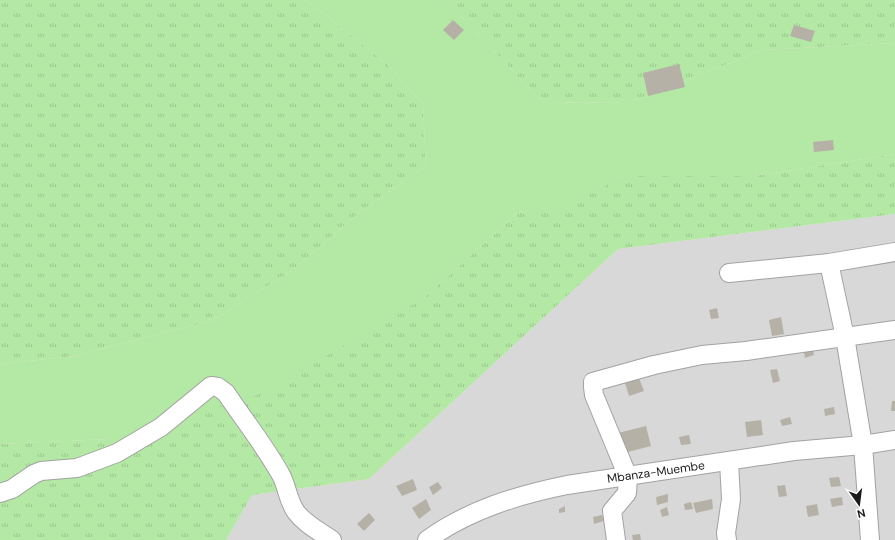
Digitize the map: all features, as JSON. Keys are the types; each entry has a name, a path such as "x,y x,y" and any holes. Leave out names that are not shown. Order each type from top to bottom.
{"street":[{"path":"729,273 829,263 895,252"},
{"path":"829,263 845,337 863,445 870,540"},
{"path":"616,540 612,511 627,493 628,477 594,395 594,382 654,365 702,355 746,351 895,330"},
{"path":"0,493 12,488 41,471 77,468 117,453 162,426 211,386 218,387 226,393 276,465 287,488 294,510 303,520 332,540"},
{"name":"Mbanza-Muembe","path":"427,540 440,530 463,519 507,500 537,492 794,451 863,445 895,440"},
{"path":"727,540 726,533 731,499 729,462"}],"shaded area":[{"path":"895,214 895,540 226,540 252,495 369,479 618,249"}],"green space":[{"path":"0,0 306,0 388,65 423,104 426,166 360,212 290,272 213,320 75,356 0,364"},
{"path":"306,0 446,0 542,102 628,103 763,50 895,43 895,154 754,176 624,176 565,207 518,212 424,298 264,393 110,439 0,444 0,364 75,356 213,320 290,272 360,212 426,166 423,104 388,65"},
{"path":"446,0 895,0 895,43 763,50 628,103 542,102"},
{"path":"895,154 895,214 618,249 369,479 252,495 226,540 0,540 0,444 110,439 424,298 518,212 565,206 624,176 754,176"}],"building":[{"path":"453,20 464,30 454,40 443,30"},
{"path":"794,25 815,31 811,42 790,36"},
{"path":"679,64 685,87 648,96 643,73"},
{"path":"833,140 834,150 814,152 813,142"},
{"path":"717,308 719,318 711,319 709,310"},
{"path":"781,317 784,334 772,336 769,320"},
{"path":"812,345 814,355 805,358 803,348"},
{"path":"777,369 780,381 773,383 770,370"},
{"path":"639,378 644,391 629,396 625,383"},
{"path":"892,401 895,401 895,411 891,411"},
{"path":"834,407 835,414 825,416 824,409"},
{"path":"790,417 792,424 782,426 780,420"},
{"path":"761,420 763,435 747,437 745,422"},
{"path":"646,426 651,446 624,453 618,433"},
{"path":"689,435 691,444 681,445 679,437"},
{"path":"839,477 841,486 831,487 829,478"},
{"path":"413,479 417,490 402,496 396,486"},
{"path":"438,482 442,488 433,495 429,487"},
{"path":"785,485 787,496 779,497 777,486"},
{"path":"668,494 668,502 657,505 656,497"},
{"path":"842,497 843,505 832,507 830,499"},
{"path":"426,499 431,510 419,519 412,508"},
{"path":"712,499 713,509 696,513 693,503"},
{"path":"691,502 693,509 685,510 684,504"},
{"path":"817,504 819,515 808,517 806,506"},
{"path":"565,506 565,512 559,513 559,509"},
{"path":"667,507 669,515 662,517 660,510"},
{"path":"369,513 375,520 364,531 357,524"},
{"path":"602,515 604,521 594,524 593,517"},
{"path":"640,534 641,540 633,540 632,535"}]}
